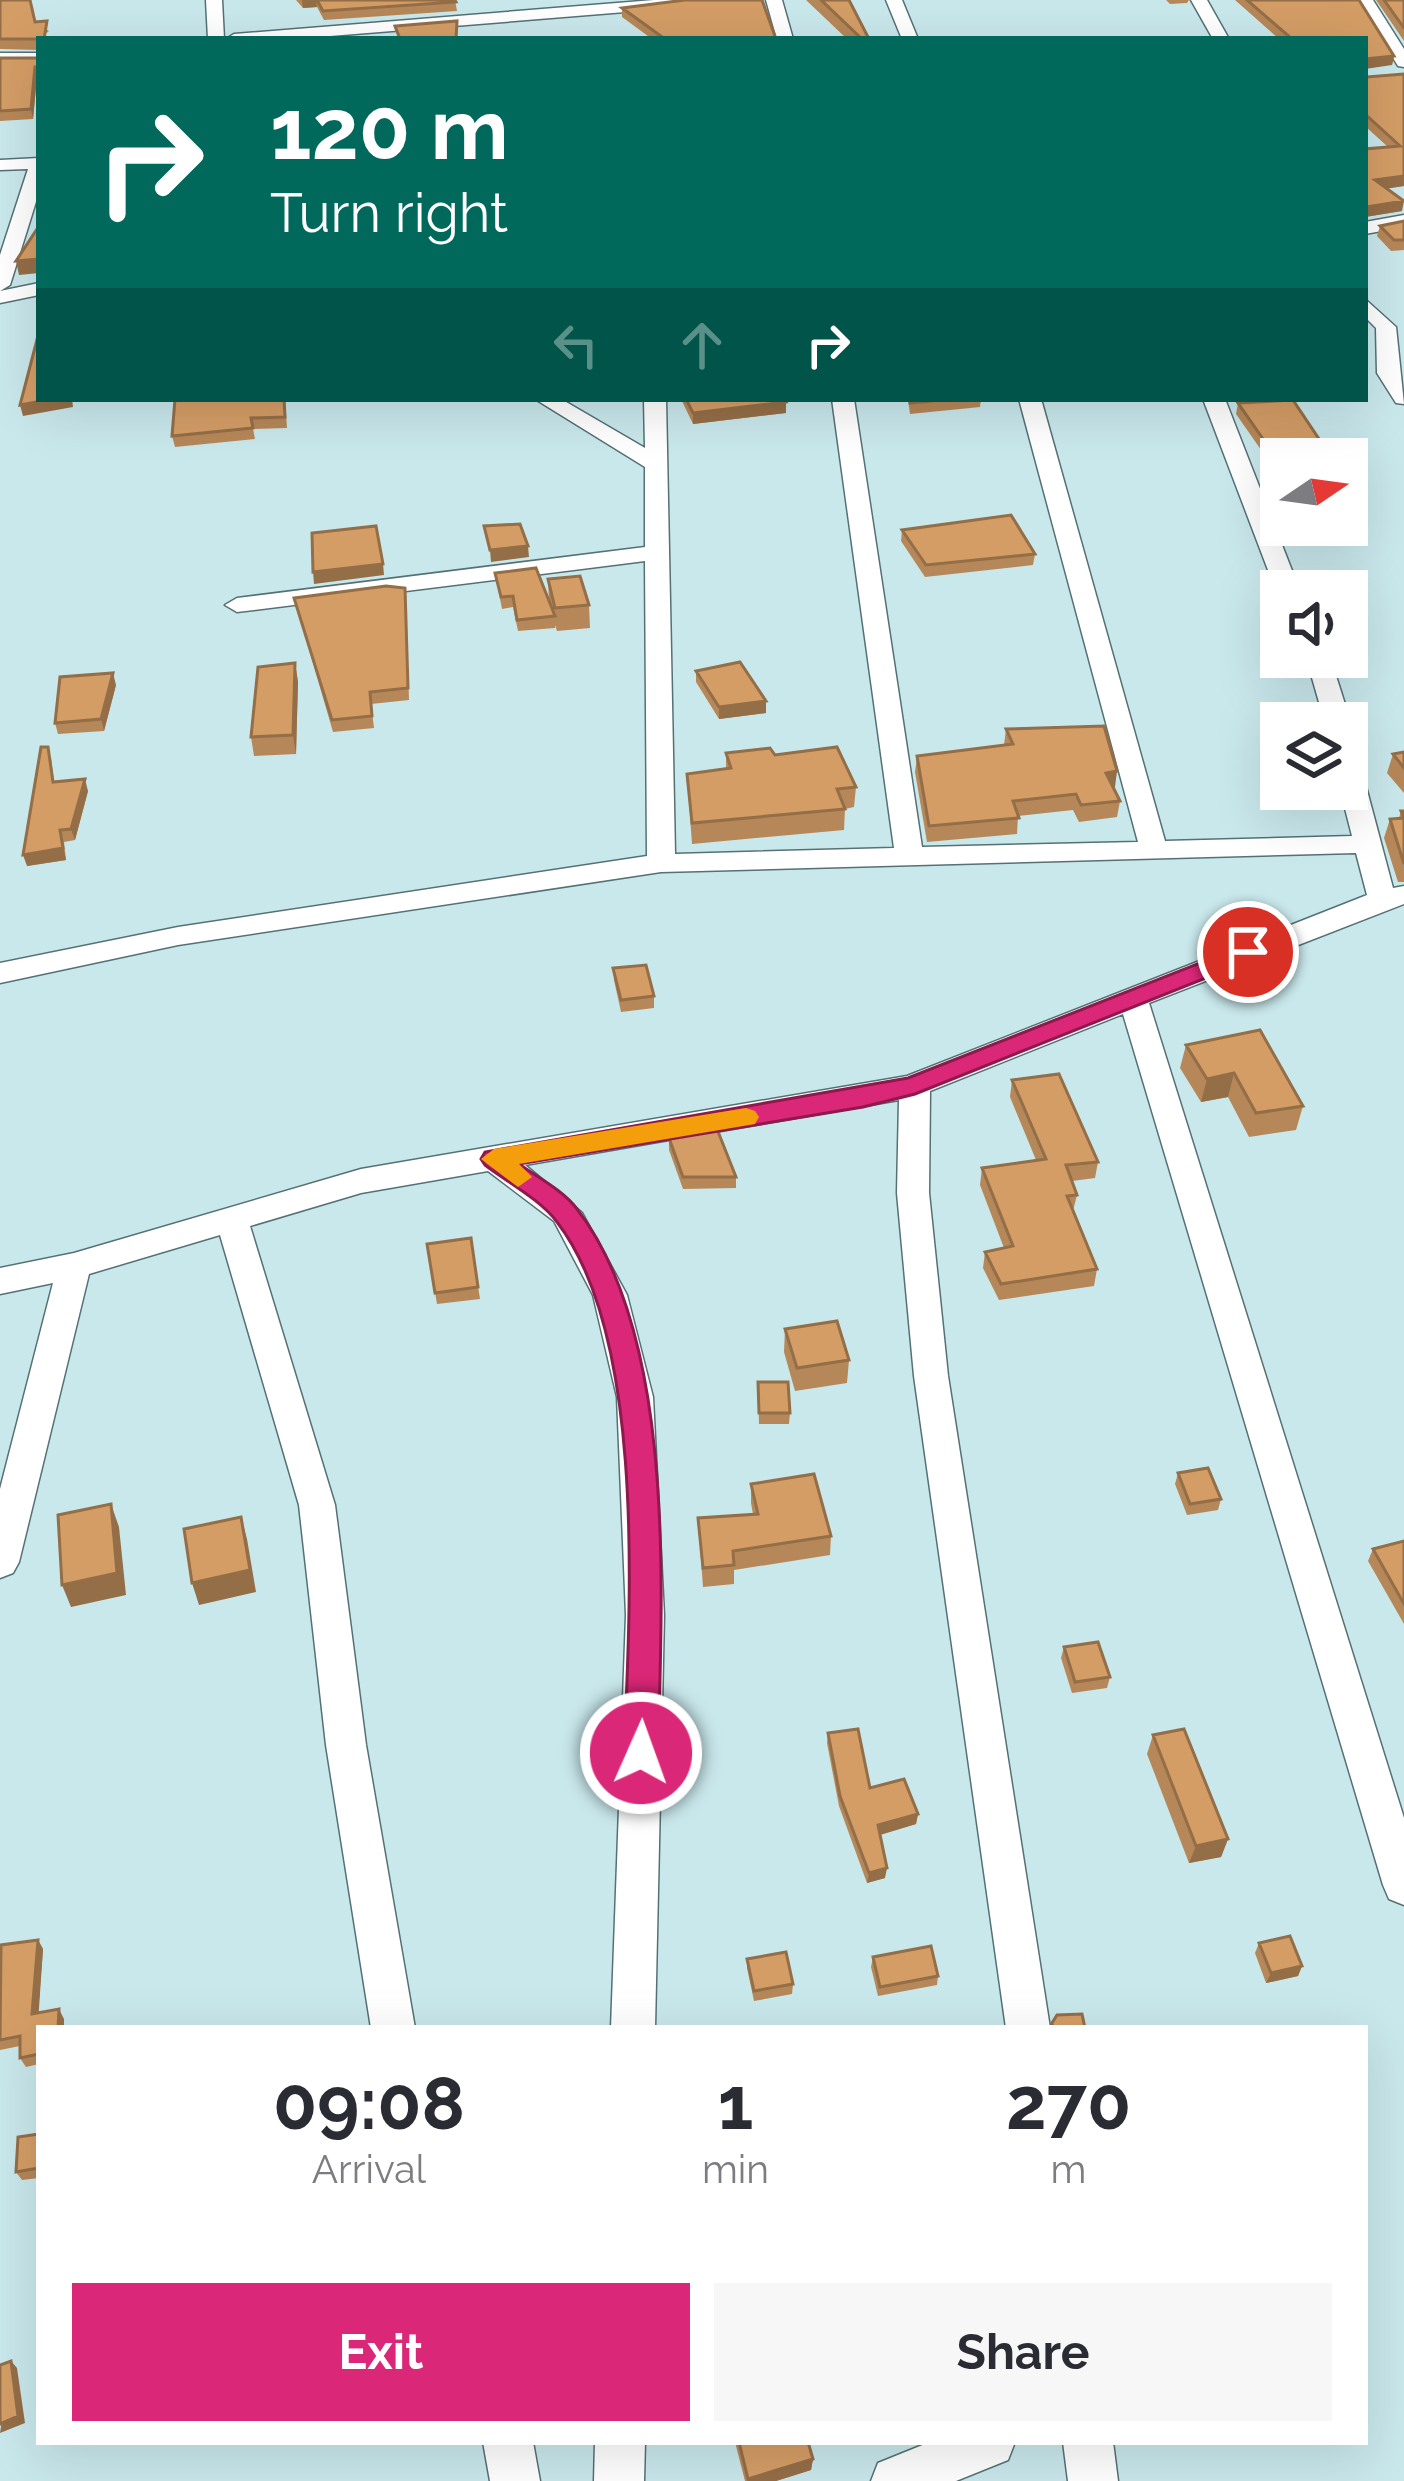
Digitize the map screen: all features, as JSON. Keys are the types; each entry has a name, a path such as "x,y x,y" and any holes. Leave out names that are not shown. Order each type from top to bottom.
{"street":[{"path":"214,0 216,36"},
{"path":"256,36 512,8 646,9 712,0"},
{"path":"774,0 784,36"},
{"path":"893,0 909,36"},
{"path":"1199,0 1219,36"},
{"path":"1365,0 1404,62"},
{"path":"0,58 36,58"},
{"path":"1384,76 1404,74"},
{"path":"0,165 36,163"},
{"path":"0,285 36,172"},
{"path":"1368,227 1404,221"},
{"path":"0,297 36,290"},
{"path":"1368,307 1385,327 1387,373 1404,398"},
{"path":"551,402 656,464"},
{"path":"655,402 662,863"},
{"path":"843,402 909,856"},
{"path":"1031,402 1154,849"},
{"path":"1215,402 1280,570"},
{"path":"237,605 658,552"},
{"path":"0,1281 74,1266 361,1181 863,1098 915,1085 1393,897 1366,844 1358,810"},
{"path":"0,974 178,936 662,863 1366,844"},
{"path":"1132,998 1404,1885"},
{"path":"915,1085 913,1193 931,1376 1028,2025"},
{"path":"494,1159 566,1213 610,1295 635,1397 645,1616 633,2025"},
{"path":"231,1218 317,1505 346,1745 393,2025"},
{"path":"0,1562 74,1266"},
{"path":"509,2445 515,2481"},
{"path":"619,2481 620,2445"},
{"path":"896,2481 983,2445"},
{"path":"1088,2445 1093,2481"}],"building":[{"path":"0,0 30,0 35,22 47,21 44,36 0,39"},
{"path":"317,0 455,0 456,2 323,11"},
{"path":"685,0 762,0 775,36 661,36 622,8"},
{"path":"821,0 849,0 867,36 859,36"},
{"path":"1247,0 1359,0 1394,56 1368,59 1368,36 1289,36"},
{"path":"1384,0 1404,0 1404,28"},
{"path":"457,21 456,36 399,36 395,26"},
{"path":"0,58 36,58 31,109 0,111"},
{"path":"1404,74 1404,176 1375,180 1404,201 1368,207 1368,149 1400,146 1368,117 1368,77"},
{"path":"1404,221 1404,240 1394,240 1380,226"},
{"path":"36,231 36,259 16,261"},
{"path":"36,344 36,402 20,405"},
{"path":"175,402 284,402 285,417 251,418 253,428 172,436"},
{"path":"688,402 786,402 693,413"},
{"path":"1294,402 1318,438 1262,438 1238,403"},
{"path":"1011,515 1035,554 926,565 902,530"},
{"path":"520,524 528,546 490,550 484,526"},
{"path":"376,526 383,564 313,572 312,533"},
{"path":"536,568 555,616 517,620 513,596 501,597 495,573"},
{"path":"580,576 589,605 555,608 548,579"},
{"path":"386,586 405,588 408,688 370,692 372,716 332,720 294,598"},
{"path":"740,662 766,701 719,707 696,671"},
{"path":"295,663 293,735 251,737 258,667"},
{"path":"113,673 101,719 55,723 60,677"},
{"path":"1104,726 1117,771 1106,773 1120,801 1081,805 1076,794 1013,801 1019,818 929,826 917,756 1013,744 1006,729"},
{"path":"41,747 48,747 53,782 85,779 71,829 60,830 63,848 23,855"},
{"path":"837,747 856,787 837,789 845,809 692,823 687,774 731,768 726,753 770,748 775,755"},
{"path":"1404,818 1404,864 1390,819"},
{"path":"646,965 654,996 621,1000 613,968"},
{"path":"1260,1030 1303,1106 1256,1113 1234,1073 1207,1079 1186,1045"},
{"path":"1059,1074 1098,1162 1066,1165 1077,1195 1067,1196 1097,1269 1001,1284 985,1252 1013,1246 982,1168 1046,1159 1012,1080"},
{"path":"717,1129 736,1177 683,1177 669,1138"},
{"path":"471,1238 478,1287 435,1293 427,1244"},
{"path":"837,1321 849,1360 797,1368 785,1329"},
{"path":"758,1382 788,1382 790,1413 759,1413"},
{"path":"1208,1468 1221,1499 1190,1504 1178,1473"},
{"path":"814,1474 831,1536 733,1551 734,1565 703,1568 698,1518 758,1514 751,1484"},
{"path":"111,1504 117,1573 62,1585 58,1515"},
{"path":"241,1517 250,1570 192,1583 184,1529"},
{"path":"1404,1541 1404,1604 1373,1549"},
{"path":"1098,1642 1110,1677 1075,1682 1064,1647"},
{"path":"858,1729 870,1788 904,1779 918,1814 878,1825 887,1868 869,1873 840,1796 828,1733"},
{"path":"1184,1729 1228,1839 1196,1846 1153,1735"},
{"path":"1290,1936 1302,1966 1271,1973 1259,1943"},
{"path":"38,1940 32,2014 59,2009 58,2025 36,2025 36,2055 20,2058 20,2036 0,2040 1,1945"},
{"path":"931,1946 938,1976 880,1987 873,1957"},
{"path":"786,1952 793,1984 754,1991 747,1959"},
{"path":"1082,2014 1084,2025 1052,2025 1057,2015"},
{"path":"36,2134 36,2169 16,2172 18,2137"},
{"path":"11,2361 18,2416 0,2424 0,2365"},
{"path":"740,2445 809,2445 813,2459 748,2479"}],"slow traffic":[{"path":"518,1177 494,1159 746,1117"}],"route":[{"path":"641,1753 645,1616 635,1397 619,1329 610,1295 566,1213 494,1159 863,1098 915,1085 1248,952"}]}
